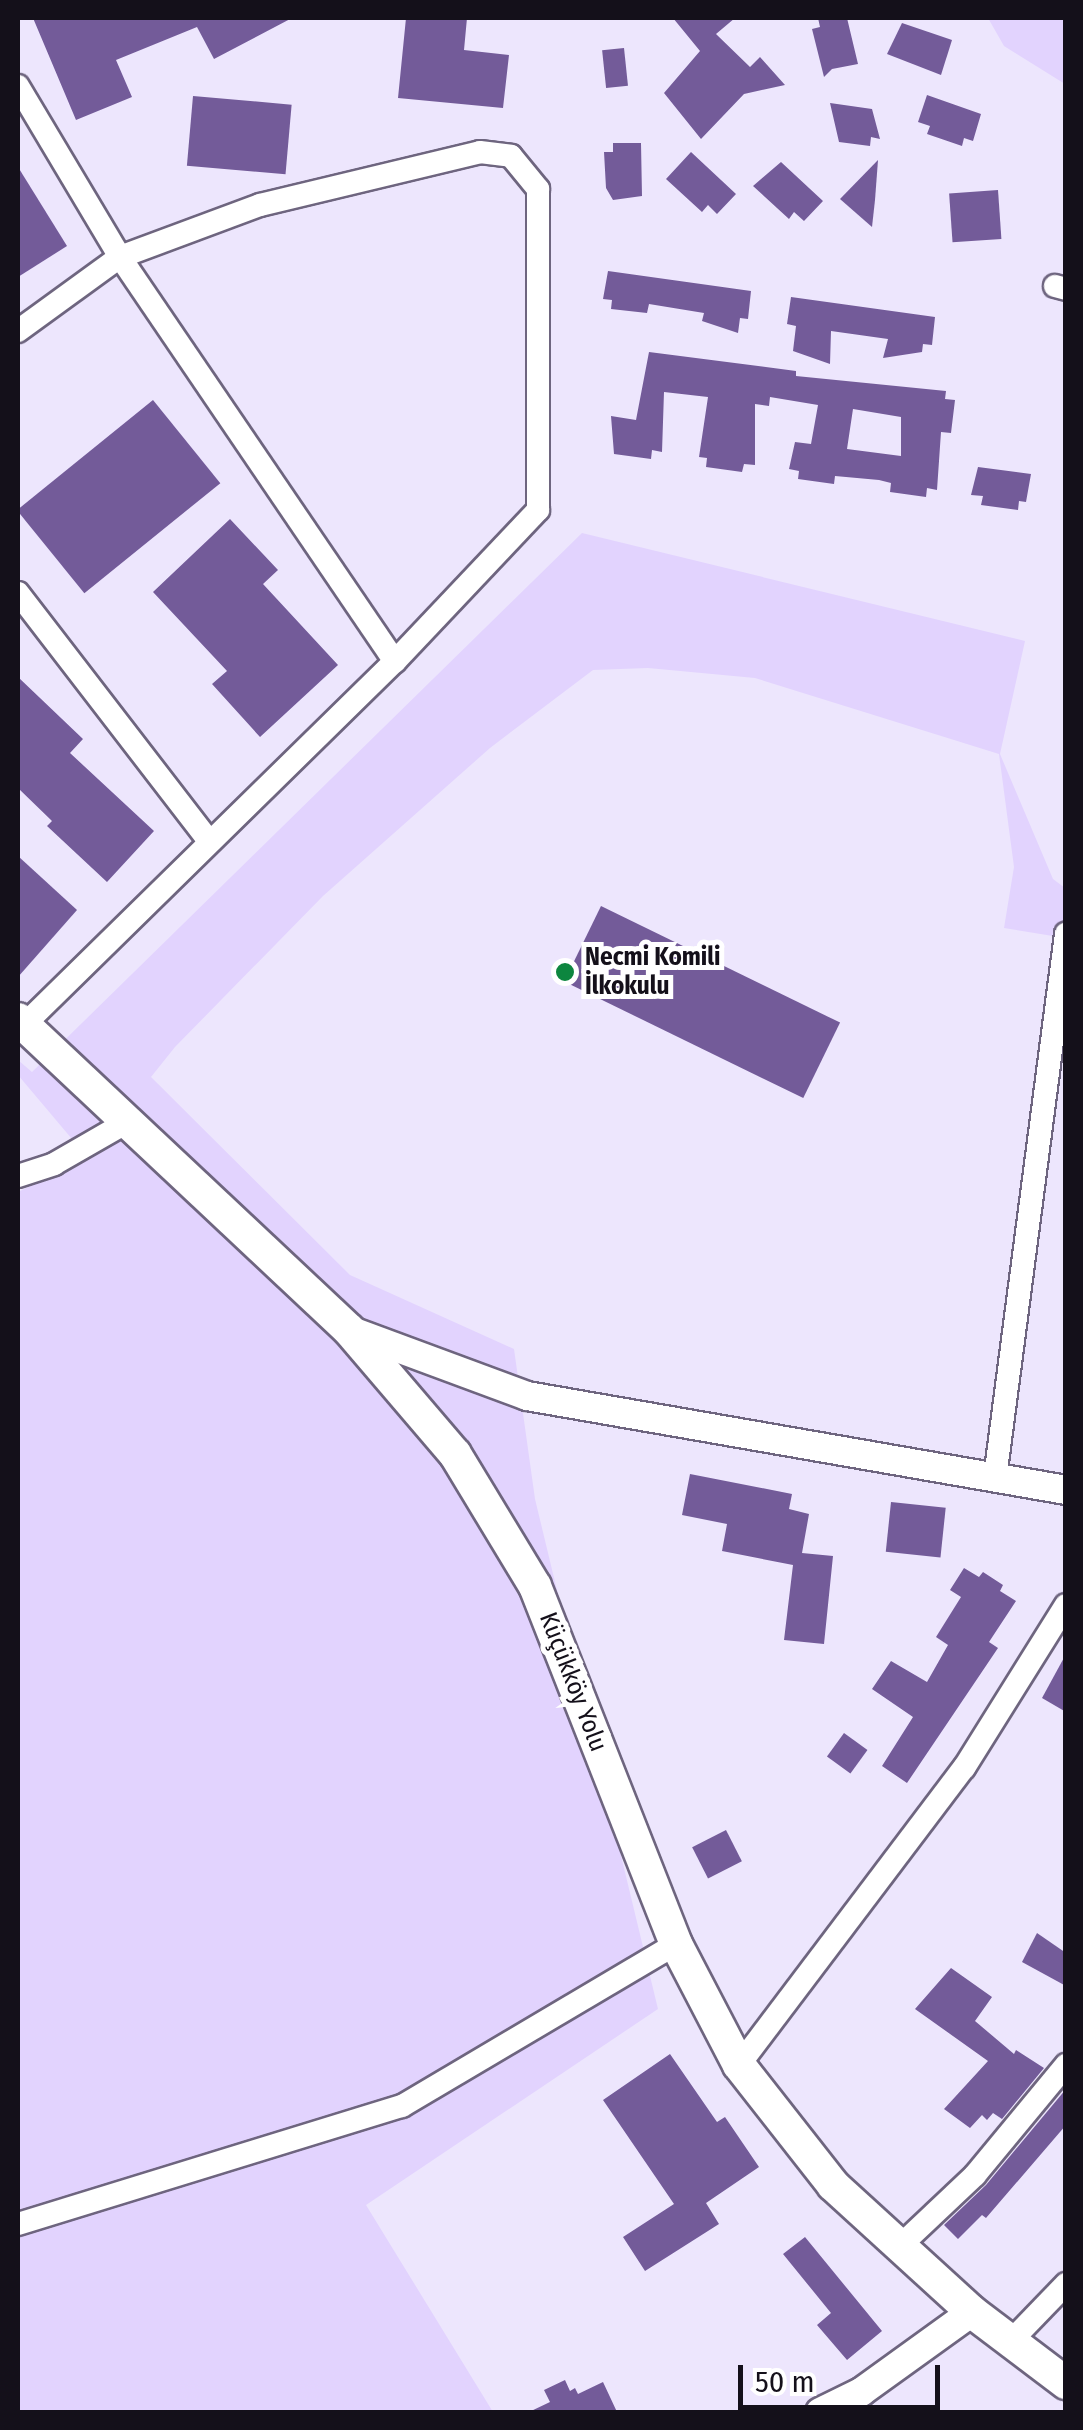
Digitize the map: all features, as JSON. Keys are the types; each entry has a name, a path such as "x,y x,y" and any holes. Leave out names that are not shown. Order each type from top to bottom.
{"main road":[{"name":"Küçükköy Yolu","path":"21,1022 349,1330 455,1454 535,1586 676,1944 739,2065 833,2185 972,2312 1066,2384"}],"street":[{"path":"18,86 120,257 395,660"},
{"path":"18,331 120,257 260,205 480,152 512,156 538,189 538,510 395,660 21,1022"},
{"path":"18,593 210,842"},
{"path":"995,1478 1065,940"},
{"path":"18,1176 54,1164 127,1122"},
{"path":"349,1330 527,1396 1066,1490"},
{"path":"739,2065 964,1768 1066,1605"},
{"path":"18,2224 402,2106 676,1944"},
{"path":"900,2246 975,2175 1041,2100 1066,2065"},
{"path":"1012,2340 1066,2284"},
{"path":"820,2412 861,2392 972,2312"}],"shaded area":[{"path":"988,18 1065,18 1065,84 1004,46"},
{"path":"582,533 1025,641 1000,754 1053,879 1065,888 1065,938 1004,928 1014,867 999,754 755,678 648,668 593,670 490,748 323,896 175,1047 151,1077 350,1275 514,1349 535,1499 658,2009 366,2205 493,2412 18,2412 18,1192 88,1158 18,1075 18,1060 32,1072"}],"building":[{"path":"33,18 292,18 214,59 197,27 116,60 132,97 76,120"},
{"path":"406,18 467,18 464,50 509,55 503,108 398,98"},
{"path":"673,18 735,18 716,34 750,67 760,57 785,85 744,94 701,139 664,93 700,51"},
{"path":"818,18 847,18 858,64 832,69 824,77 812,29 820,27"},
{"path":"902,23 952,40 941,75 887,54"},
{"path":"624,48 628,86 606,88 602,50"},
{"path":"927,95 981,114 973,141 964,138 962,146 927,134 930,126 918,122"},
{"path":"193,96 292,105 286,174 187,166"},
{"path":"830,103 872,109 880,139 871,137 870,146 839,142"},
{"path":"613,143 641,143 642,196 613,200 606,188 604,152 613,152"},
{"path":"691,152 736,194 717,214 708,205 702,212 666,179"},
{"path":"878,160 875,200 872,227 840,199"},
{"path":"781,162 823,201 804,221 794,212 789,219 753,186"},
{"path":"18,167 67,246 18,277"},
{"path":"998,190 1001,239 953,242 949,193"},
{"path":"608,271 751,291 748,319 740,318 738,333 702,321 704,313 649,304 647,313 611,309 612,300 603,299"},
{"path":"791,297 935,317 932,345 923,344 922,352 883,358 888,339 831,331 830,364 793,351 796,326 787,324"},
{"path":"649,352 796,371 796,376 946,391 945,399 955,400 951,433 941,432 937,490 927,488 926,497 890,492 891,483 879,480 835,476 834,484 798,479 799,471 789,469 795,442 811,444 818,405 770,397 769,406 755,404 755,465 744,464 742,472 706,467 707,458 699,457 708,397 664,392 662,452 652,450 651,459 614,454 611,416 636,420","holes":["853,409 901,417 901,456 847,449"]},
{"path":"153,400 220,483 84,593 18,509"},
{"path":"978,467 1031,474 1026,502 1019,501 1018,510 981,505 983,496 971,495"},
{"path":"230,519 278,570 263,584 338,665 260,737 212,684 227,671 153,592"},
{"path":"18,677 83,739 70,753 154,831 107,882 47,826 52,821 18,788"},
{"path":"18,856 77,910 18,977"},
{"path":"601,906 840,1023 803,1098 564,981"},
{"path":"690,1474 792,1494 789,1509 809,1514 802,1553 833,1556 824,1644 784,1640 793,1565 722,1551 727,1524 682,1515"},
{"path":"891,1502 946,1508 940,1557 886,1552"},
{"path":"964,1568 979,1577 983,1572 1003,1585 1000,1591 1016,1601 989,1642 998,1648 907,1783 882,1766 913,1717 872,1689 891,1661 927,1682 948,1645 936,1637 961,1597 950,1590"},
{"path":"1066,1654 1066,1712 1042,1698"},
{"path":"844,1733 867,1750 850,1774 827,1756"},
{"path":"726,1830 742,1861 708,1878 692,1847"},
{"path":"1037,1933 1066,1953 1066,1986 1022,1962"},
{"path":"951,1968 992,1997 975,2021 1014,2054 1016,2050 1044,2068 1002,2119 993,2113 987,2120 982,2115 970,2128 944,2109 988,2061 915,2009"},
{"path":"670,2054 717,2122 725,2117 759,2167 706,2203 719,2224 645,2271 623,2237 674,2204 603,2100"},
{"path":"1066,2089 1066,2125 986,2218 982,2215 958,2239 944,2225 986,2185"},
{"path":"805,2237 882,2331 847,2360 817,2325 831,2313 783,2254"},
{"path":"565,2380 570,2391 575,2388 578,2394 603,2382 617,2412 529,2412 550,2402 544,2390"}],"place":[{"name":"Necmi Komili İlkokulu","path":"565,972"}]}
